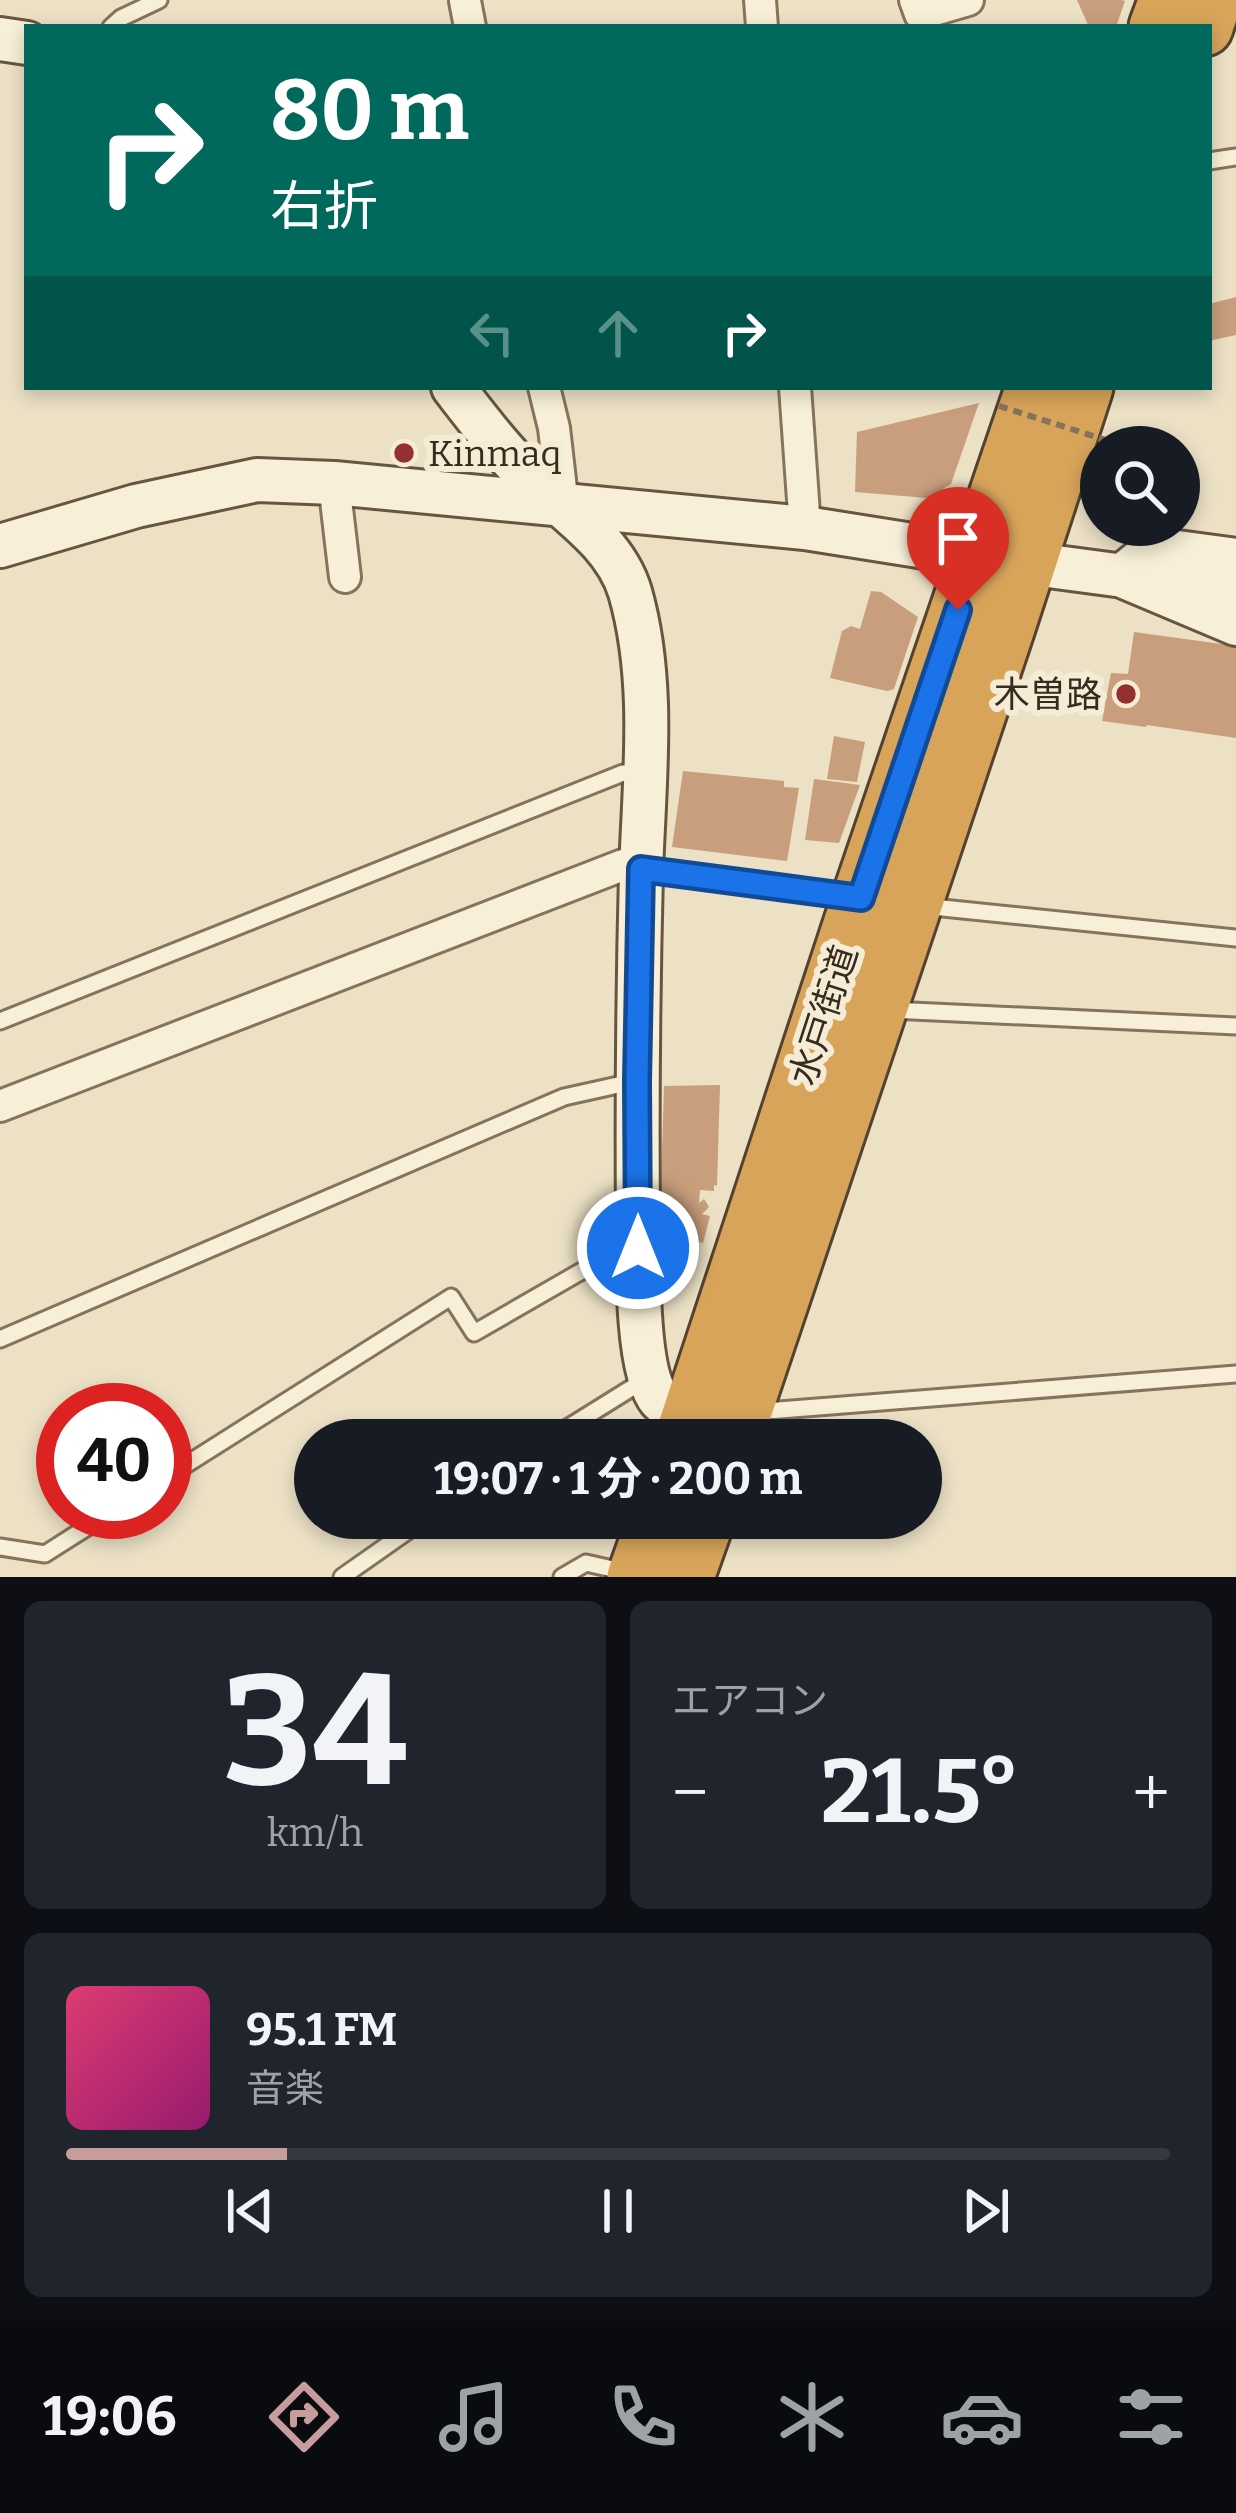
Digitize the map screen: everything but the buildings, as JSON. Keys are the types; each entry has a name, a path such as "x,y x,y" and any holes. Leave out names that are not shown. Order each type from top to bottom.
{"highway":[{"name":"水戸街道","path":"706,1419 1001,559 1083,390"},
{"name":"水戸街道","path":"1001,559 1017,396"},
{"name":"水戸街道","path":"706,1419 877,1010 886,901"},
{"path":"653,1576 656,1539"},
{"path":"653,1576 687,1539"}],"street":[{"path":"915,0 920,14 968,0"},
{"path":"455,390 529,477 620,562 631,593 644,665 637,1081 640,1314 705,1419"},
{"path":"545,390 563,506"},
{"path":"795,390 806,528"},
{"path":"0,546 136,506 257,480 334,483 806,528 1236,591"},
{"path":"334,483 346,577"},
{"path":"1122,576 1155,549 1236,560"},
{"path":"1122,576 1236,623"},
{"path":"0,1106 623,865 641,869"}],"lane":[{"path":"114,24 159,0"},
{"path":"0,1021 623,772 644,772"},
{"path":"641,869 1236,938"},
{"path":"877,1010 1236,1026"},
{"path":"0,1339 564,1097 637,1081"},
{"path":"192,1461 452,1297 474,1334 620,1249 638,1248"},
{"path":"718,1419 1236,1374"},
{"path":"582,1419 638,1384 704,1419"},
{"path":"0,1546 45,1554 69,1539"},
{"path":"342,1577 396,1539"},
{"path":"562,1577 586,1563 653,1576"}],"path":[{"path":"1017,396 1080,427"}],"place":[{"name":"Kinmaq","path":"404,453"},
{"name":"木曽路","path":"1126,694"}],"route":[{"path":"638,1248 641,869 861,898 958,610"}]}
